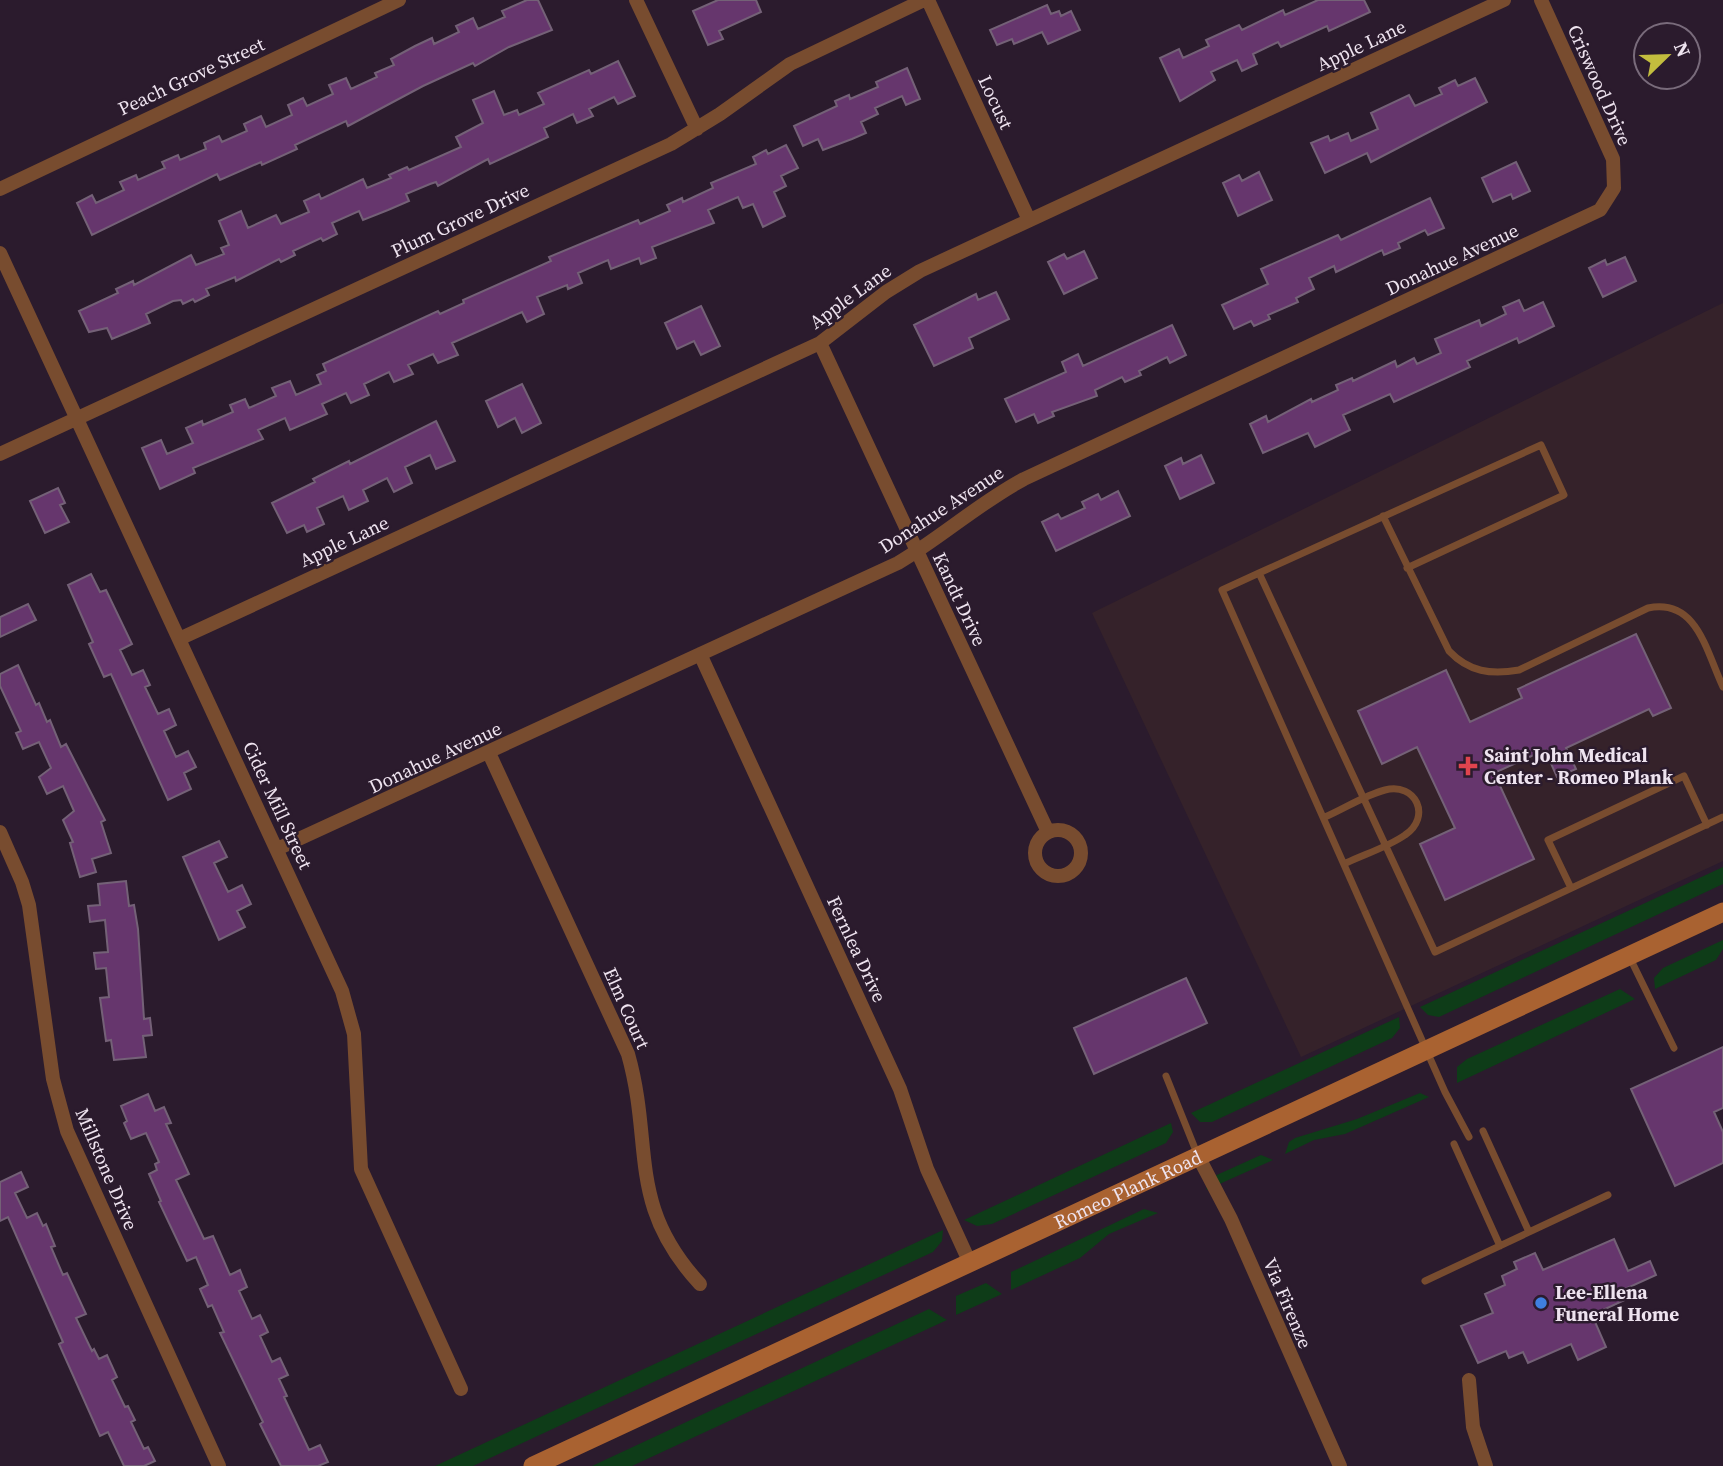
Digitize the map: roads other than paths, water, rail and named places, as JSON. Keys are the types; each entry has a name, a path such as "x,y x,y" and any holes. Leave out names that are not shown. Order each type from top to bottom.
{"main road":[{"name":"Romeo Plank Road","path":"533,1466 1723,912"}],"street":[{"name":"Peach Grove Street","path":"0,189 398,0"},
{"path":"636,0 696,129"},
{"name":"Plum Grove Drive","path":"0,454 696,129 790,64 926,0"},
{"name":"Locust","path":"926,0 1029,220"},
{"name":"Apple Lane","path":"179,639 820,343 901,281 1504,0"},
{"name":"Criswood Drive","path":"1541,0 1609,147 1615,174 1614,188"},
{"name":"Donahue Avenue","path":"277,849 489,753 917,552 1004,490 1590,216 1609,199 1614,188"},
{"name":"Cider Mill Street","path":"0,253 277,849 350,1014 356,1055 357,1148 368,1190 461,1390"},
{"name":"Kandt Drive","path":"820,343 1048,832"},
{"name":"Fernlea Drive","path":"700,654 900,1089 927,1168 970,1263"},
{"name":"Elm Court","path":"489,753 628,1054 639,1099 643,1160 653,1210 673,1251 700,1284"},
{"name":"Millstone Drive","path":"0,832 23,882 29,905 53,1079 67,1131 219,1466"},
{"name":"Via Firenze","path":"1198,1156 1231,1219 1340,1466"},
{"path":"1469,1380 1473,1427 1486,1466"}],"lane":[{"path":"1407,568 1564,495 1541,445 1222,590 1346,863 1426,1050 1469,1137"},
{"path":"1383,516 1449,651 1462,664 1499,674 1519,670 1648,608 1665,605 1678,609 1691,619 1723,687"},
{"path":"1259,573 1435,952 1723,817"},
{"path":"1571,888 1548,840 1684,776 1707,825"},
{"path":"1325,817 1385,790 1398,789 1412,794 1418,802 1421,813 1406,835 1346,863"},
{"path":"1628,955 1674,1048"},
{"path":"1166,1076 1198,1156"},
{"path":"1483,1131 1529,1232"},
{"path":"1454,1144 1500,1246"},
{"path":"1425,1281 1608,1195"}],"place":[{"name":"Saint John Medical Center - Romeo Plank","path":"1468,766"},
{"name":"Lee-Ellena Funeral Home","path":"1541,1303"}]}
